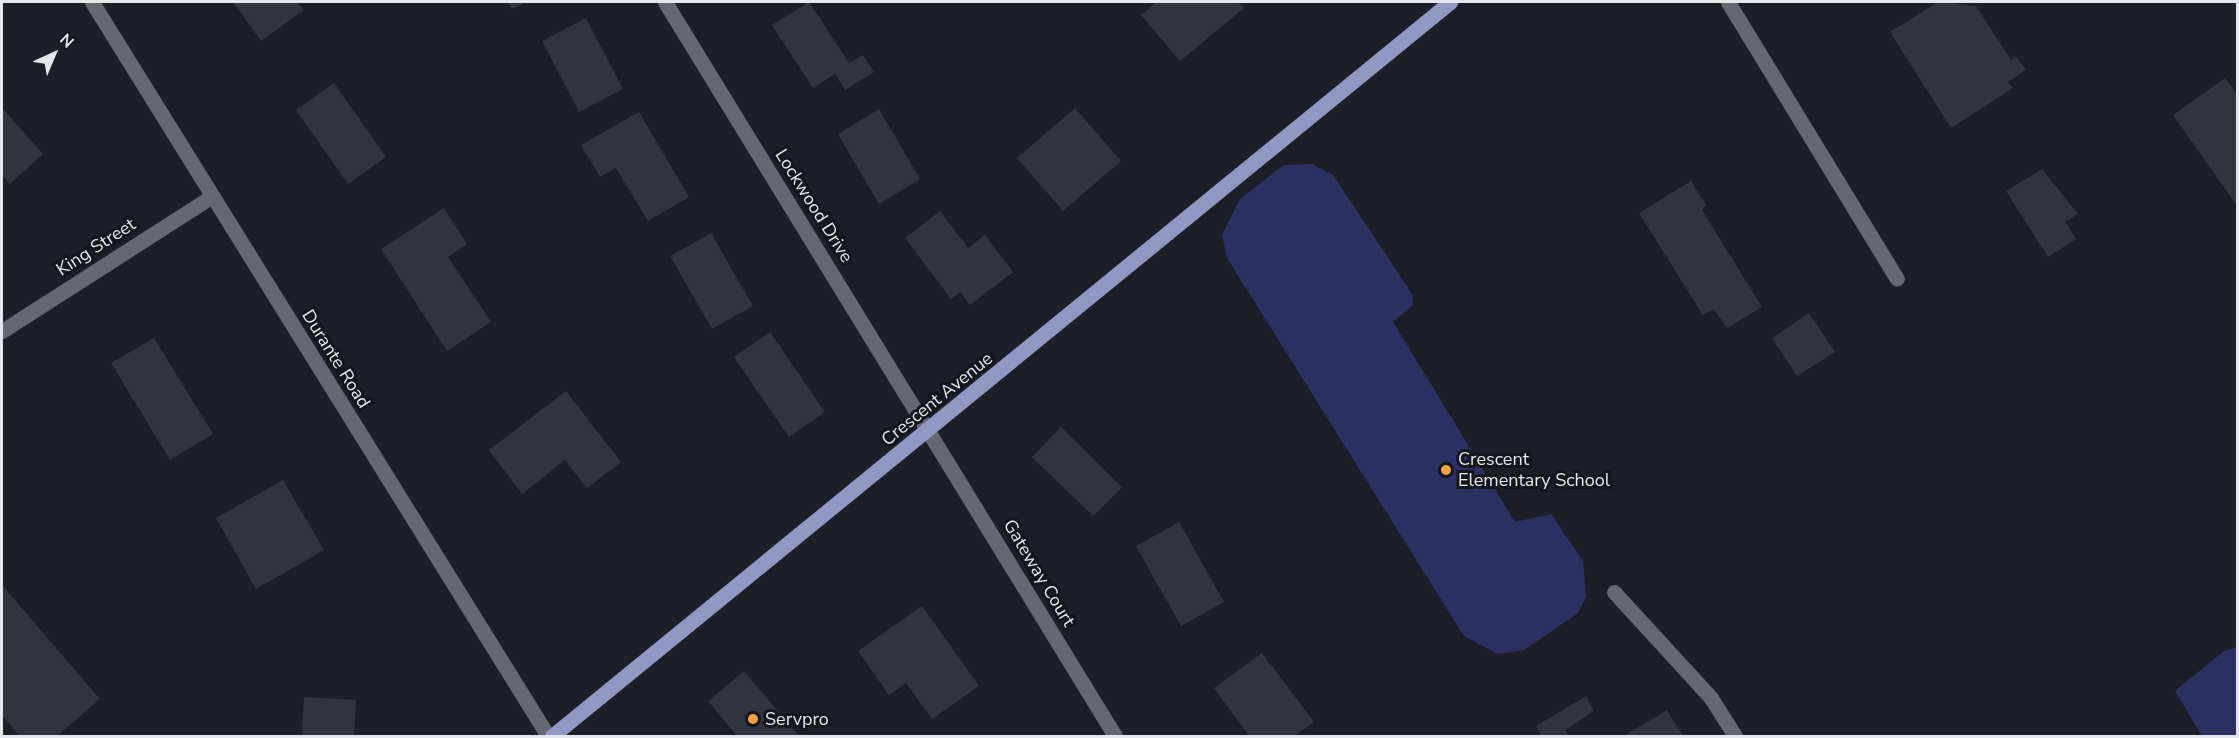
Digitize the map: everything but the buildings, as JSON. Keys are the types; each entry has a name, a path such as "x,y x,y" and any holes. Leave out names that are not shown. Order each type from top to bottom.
{"main road":[{"name":"Crescent Avenue","path":"550,736 930,430 1342,87 1450,2"}],"street":[{"name":"Durante Road","path":"92,2 550,736"},
{"name":"Lockwood Drive","path":"665,2 930,430"},
{"path":"1728,2 1897,279"},
{"name":"King Street","path":"2,331 212,196"},
{"name":"Gateway Court","path":"930,430 1115,736"},
{"path":"1614,592 1711,698 1735,736"}],"shaded area":[{"path":"1312,164 1333,175 1412,294 1413,305 1393,322 1515,522 1551,514 1583,561 1586,597 1578,613 1524,650 1498,654 1464,636 1227,258 1222,235 1240,199 1284,165"},
{"path":"2237,647 2237,736 2202,736 2175,691 2224,651"}],"place":[{"name":"Crescent Elementary School","path":"1446,470"},
{"name":"Servpro","path":"753,719"}]}
